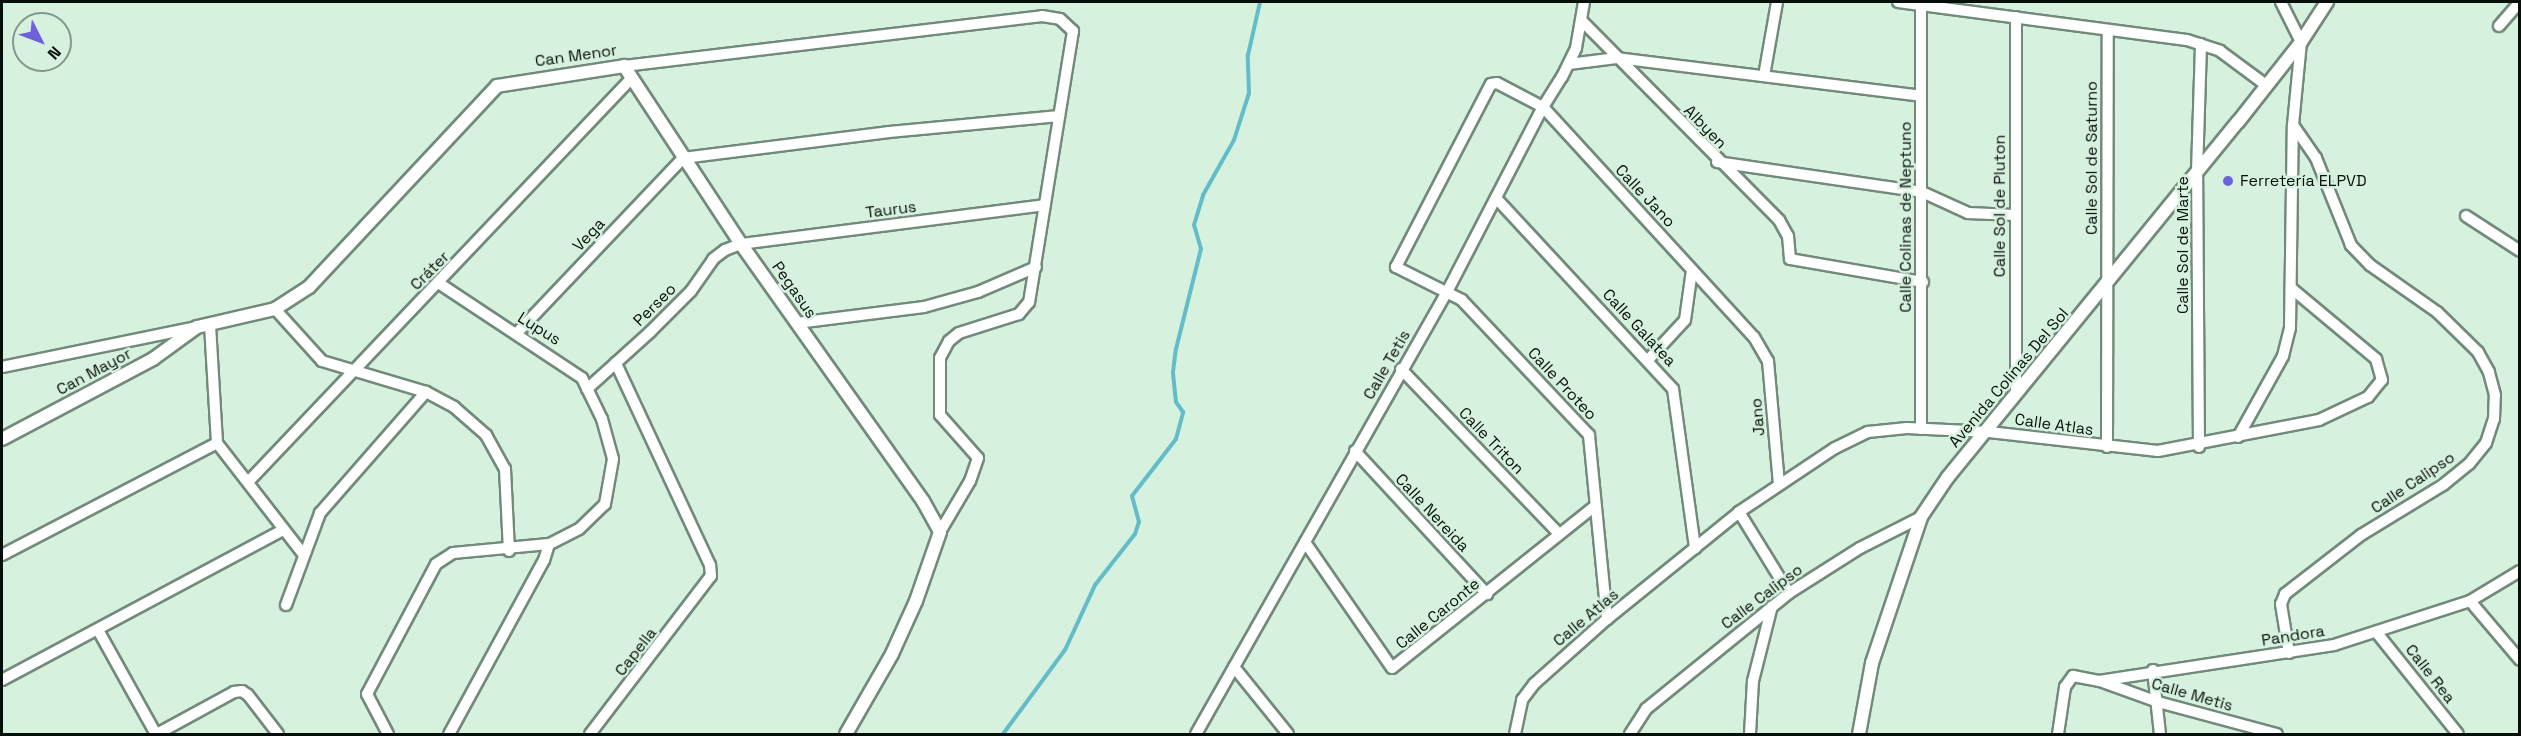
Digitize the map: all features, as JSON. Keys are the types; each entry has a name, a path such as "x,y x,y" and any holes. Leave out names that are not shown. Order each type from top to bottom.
{"street":[{"name":"Calle Tetis","path":"1196,735 1401,369 1448,290 1543,107 1569,64 1583,22 1584,2"},
{"path":"1764,76 1777,2"},
{"path":"1898,2 2201,44 2240,63 2266,85"},
{"path":"2238,437 2289,342 2293,125 2301,42 2282,2"},
{"name":"Avenida Colinas Del Sol","path":"1859,735 1872,663 1921,517 1948,477 1989,432 2016,394 2108,285 2301,42 2327,2"},
{"path":"2499,26 2520,2"},
{"name":"Calle Colinas de Neptuno","path":"1921,5 1923,282 1921,429"},
{"name":"Can Menor","path":"204,326 275,309 325,272 497,86 624,66 1053,16 1068,25 1074,40 1059,116"},
{"name":"Calle Sol de Pluton","path":"2016,17 2016,394"},
{"name":"Albyen","path":"1583,22 1717,162 1785,228 1790,259 1923,282"},
{"name":"Calle Sol de Saturno","path":"2108,31 2108,285"},
{"name":"Calle Sol de Marte","path":"2199,447 2197,172 2201,44"},
{"path":"1569,64 1617,58 1920,96"},
{"name":"Pegasus","path":"624,66 630,80 741,244 923,501 940,532"},
{"name":"Cráter","path":"249,481 332,398 391,328 440,284 630,80"},
{"name":"Calle Jano","path":"1396,267 1494,82 1543,107 1762,348"},
{"path":"684,158 889,132 1059,116 1036,267 1025,309 959,333 949,340 940,358 940,415 978,458 970,481 940,532 916,601 892,654 846,735"},
{"name":"Calle Calipso","path":"2289,653 2281,604 2285,594 2361,535 2443,485 2469,464 2486,443 2494,418 2495,394 2489,372 2478,352 2451,324 2370,265 2351,245 2316,158 2293,125"},
{"name":"Vega","path":"517,333 684,158"},
{"path":"1717,162 1922,192 1968,213 2015,215"},
{"name":"Calle Galatea","path":"1496,198 1668,381 1676,399 1695,548"},
{"name":"Taurus","path":"741,244 1045,205"},
{"path":"2466,216 2520,250"},
{"name":"Perseo","path":"587,388 691,291 713,259 741,244"},
{"path":"797,323 924,307 978,292 1036,267"},
{"name":"Calle Proteo","path":"1396,267 1448,290 1462,300 1589,435 1607,619"},
{"path":"1648,360 1685,320 1692,270"},
{"name":"Lupus","path":"388,735 367,694 427,575 443,557 453,553 509,551 549,544 579,529 605,504 613,459 602,419 582,378 440,284"},
{"path":"2107,447 2108,285"},
{"name":"Calle Atlas","path":"1515,735 1522,700 1534,684 1607,619 1739,512 1779,485 1868,432 1921,429 1989,432 2158,451 2199,447 2319,420 2368,397 2382,380 2376,359 2291,288"},
{"path":"275,309 322,361 426,392 454,407 486,435 505,469 509,551"},
{"path":"2,367 204,326 217,443 249,481 283,530 303,554"},
{"name":"Can Mayor","path":"2,439 153,359 204,326"},
{"name":"Jano","path":"1762,348 1768,361 1779,485"},
{"name":"Capella","path":"590,735 706,587 711,576 710,565 616,363"},
{"name":"Calle Triton","path":"1401,369 1558,533"},
{"path":"286,605 320,513 341,485 426,392"},
{"path":"2,555 217,443"},
{"name":"Calle Nereida","path":"1355,451 1487,594"},
{"name":"Calle Caronte","path":"1305,542 1392,668 1487,594 1558,533 1595,506"},
{"path":"1739,512 1789,593"},
{"name":"Calle Calipso","path":"1630,735 1635,722 1664,694 1789,593 1860,548 1921,517"},
{"path":"2,680 283,530"},
{"path":"449,735 544,560 549,544"},
{"name":"Pandora","path":"2058,735 2065,687 2073,676 2099,681 2153,670 2289,653 2378,633 2469,601 2520,571"},
{"path":"2469,601 2518,655"},
{"path":"1750,735 1753,681 1772,606"},
{"path":"98,630 156,735 242,691 248,695 278,735"},
{"name":"Calle Rea","path":"2378,633 2458,735"},
{"path":"1234,667 1288,735"},
{"path":"2153,670 2160,735"},
{"name":"Calle Metis","path":"2099,681 2158,702 2277,735"}],"waterway":[{"path":"1003,734 1065,650 1095,585 1135,534 1139,522 1132,496 1176,439 1183,412 1176,402 1173,372 1176,349 1201,249 1194,225 1203,195 1234,140 1249,93 1248,55 1260,2"}],"place":[{"name":"Ferretería ELPVD","path":"2228,181"}]}
